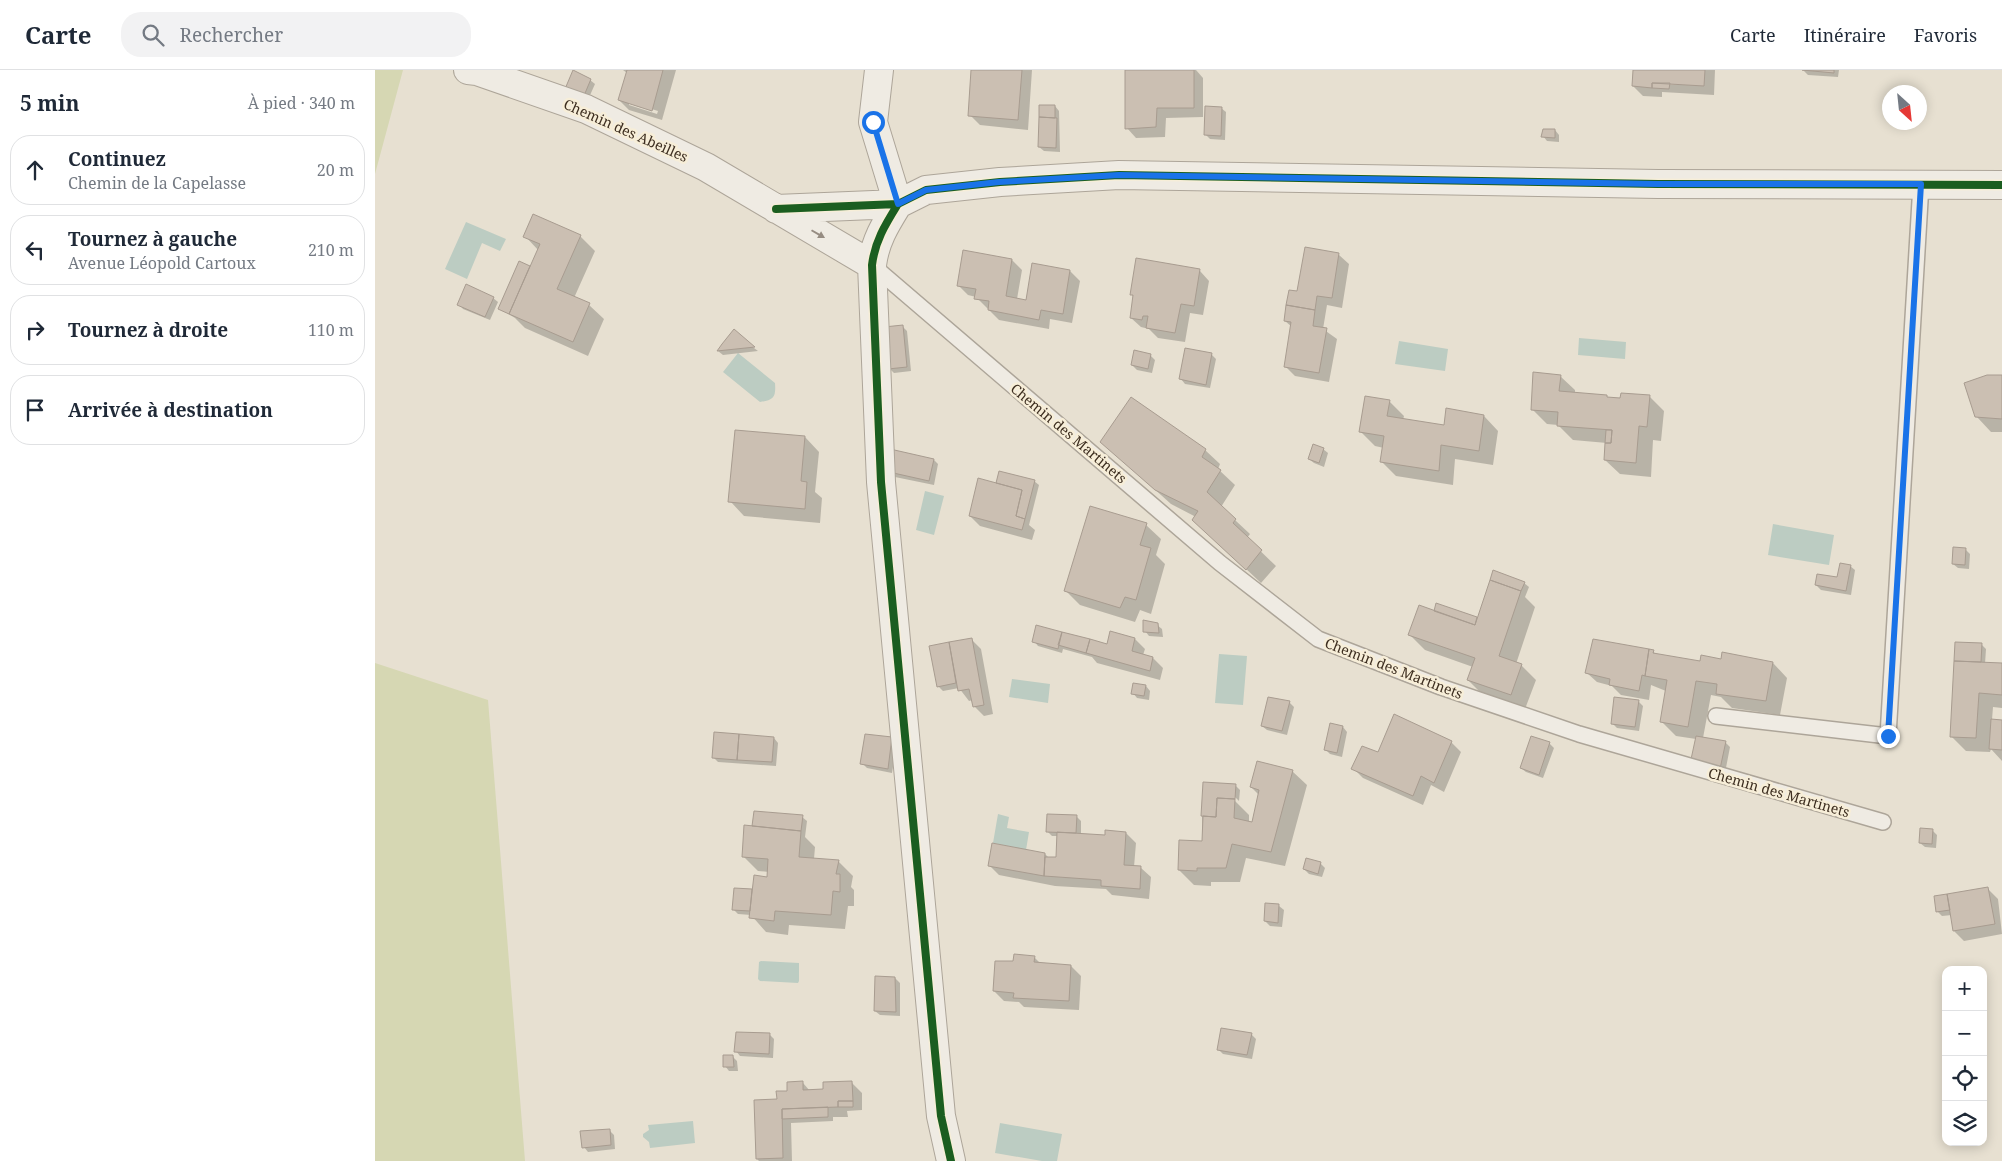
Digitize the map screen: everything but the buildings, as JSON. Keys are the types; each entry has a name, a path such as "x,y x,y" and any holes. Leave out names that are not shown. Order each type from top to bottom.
{"street":[{"name":"Chemin des Abeilles","path":"468,70 477,71 586,109 706,167 872,265"},
{"path":"879,70 873,122 898,204"},
{"path":"776,209 898,204 926,190 999,182 1119,175 1658,184 2002,185"},
{"path":"898,204 881,230 874,248 872,265 881,482 941,1116 951,1161"}],"lane":[{"path":"1716,716 1888,736 1921,184"},
{"name":"Chemin des Martinets","path":"872,265 1220,562 1318,639 1441,686 1579,734 1883,822"}],"green space":[{"path":"375,70 403,70 375,174"},
{"path":"375,663 488,700 525,1161 375,1161"}],"shaded area":[{"path":"466,222 506,239 500,251 482,243 467,279 445,269"},
{"path":"1579,338 1626,342 1625,359 1578,355"},
{"path":"1399,341 1448,349 1445,371 1395,364"},
{"path":"738,353 775,383 775,392 771,399 760,402 723,372"},
{"path":"925,491 944,496 934,535 916,530"},
{"path":"1773,524 1834,535 1829,565 1768,555"},
{"path":"1219,654 1247,656 1243,705 1215,703"},
{"path":"1012,679 1050,684 1048,703 1009,697"},
{"path":"998,814 1009,817 1007,828 1029,832 1026,850 993,843"},
{"path":"759,962 799,963 798,983 760,981 758,979"},
{"path":"693,1121 695,1143 650,1148 649,1142 643,1137 643,1134 649,1130 648,1125"},
{"path":"1000,1123 1062,1134 1057,1161 1042,1161 995,1153"}],"cycle path":[{"path":"776,209 898,204 926,190 1000,182 1119,175 1658,184 2002,185"},
{"path":"898,204 878,241 872,265 881,482 941,1116 951,1161"}],"route":[{"path":"873,122 898,204 926,190 999,182 1119,175 1658,184 1921,184 1888,736"}]}
